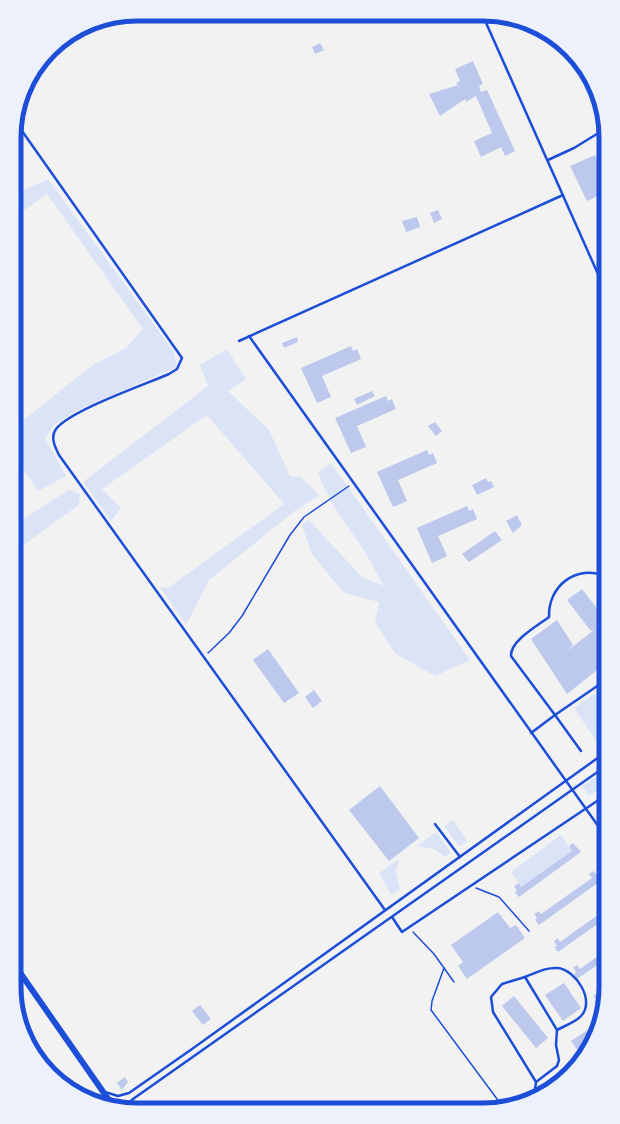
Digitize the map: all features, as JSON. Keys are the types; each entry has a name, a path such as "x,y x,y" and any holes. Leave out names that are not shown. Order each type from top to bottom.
{"street":[{"path":"21,974 108,1099"}],"lane":[{"path":"485,21 599,276"},
{"path":"21,130 180,354 181,364 177,369 83,410 62,424 55,430 53,438 59,455 386,910"},
{"path":"548,160 574,148 599,133"},
{"path":"239,341 563,195"},
{"path":"249,336 532,733 565,782 599,828"},
{"path":"581,751 511,656 512,647 515,643 549,617 549,607 552,598 560,584 567,578 582,573 599,575"},
{"path":"532,733 599,685"},
{"path":"101,1089 118,1096 129,1093 599,757"},
{"path":"129,1102 599,771"},
{"path":"392,917 402,932 599,800"},
{"path":"435,824 460,857"},
{"path":"535,1091 536,1082 493,1012 491,997 502,984 542,970 559,968 568,973 585,992 588,1004 581,1016 557,1030"},
{"path":"525,977 557,1030 556,1045 559,1060 557,1066 536,1082"}],"path":[{"path":"203,656 214,649 242,616 290,535 304,517 354,483"},
{"path":"470,886 499,897 529,931"},
{"path":"410,927 454,982"},
{"path":"444,968 432,1001 431,1010 499,1102"}],"shaded area":[{"path":"48,179 174,352 177,367 78,410 54,425 45,438 66,476 38,491 21,467 21,422 94,364 126,348 143,329 47,194 21,213 21,191"},
{"path":"227,349 246,379 228,391 269,430 290,476 300,477 320,495 296,510 209,580 186,625 160,587 168,588 284,504 207,415 102,489 121,508 111,521 83,482 208,386 200,365"},
{"path":"331,463 470,660 435,676 395,653 375,622 379,602 344,593 311,553 302,525 308,519 362,577 384,586 364,551 326,492 318,472"},
{"path":"69,490 80,494 79,505 21,547 21,520"},
{"path":"599,691 599,745 574,708"},
{"path":"599,775 599,790 589,796 582,786"},
{"path":"453,820 467,841 460,846 444,826"},
{"path":"436,832 450,851 450,854 445,857 434,849 417,846"},
{"path":"561,835 572,851 521,887 511,872"},
{"path":"399,859 396,871 400,890 394,894 391,894 379,873"}],"building":[{"path":"320,43 324,50 315,54 312,47"},
{"path":"473,61 483,84 479,86 481,92 487,90 515,151 505,156 501,147 481,157 474,141 492,133 476,96 466,102 465,99 440,116 429,94 458,85 456,83 460,81 455,69"},
{"path":"595,155 599,163 599,195 587,201 570,166"},
{"path":"438,210 442,219 434,223 430,213"},
{"path":"417,217 420,227 406,232 402,221"},
{"path":"297,337 298,342 284,348 282,343"},
{"path":"351,346 353,351 357,349 361,359 322,376 331,397 317,403 301,368"},
{"path":"372,391 375,396 357,405 354,399"},
{"path":"386,396 388,401 392,399 396,409 357,426 366,447 351,453 335,418"},
{"path":"435,422 442,431 436,436 428,426"},
{"path":"427,450 429,455 433,453 437,463 398,480 407,501 393,507 377,472"},
{"path":"486,478 488,482 491,481 494,487 477,495 472,485"},
{"path":"467,506 469,511 473,509 477,519 438,536 447,556 432,563 417,528"},
{"path":"517,515 522,525 513,533 506,521"},
{"path":"495,531 502,540 469,562 462,554"},
{"path":"582,589 599,611 599,669 567,694 531,639 557,620 573,645 567,651 594,630 591,631 567,600"},
{"path":"268,649 299,693 284,703 253,660"},
{"path":"314,690 322,701 313,708 305,697"},
{"path":"380,786 419,838 389,861 349,810"},
{"path":"573,843 581,852 519,897 515,892 517,890 514,886 519,883 521,887 572,851 569,846"},
{"path":"593,871 599,877 599,882 539,925 535,920 537,918 534,914 539,911 541,914 592,878 589,874"},
{"path":"498,912 510,928 516,925 525,938 467,979 458,966 463,962 451,945"},
{"path":"599,914 599,923 558,952 554,947 557,946 554,941 558,938 560,942"},
{"path":"599,955 599,964 577,979 574,974 576,972 573,968 577,965 580,969"},
{"path":"564,983 581,1008 563,1021 545,995"},
{"path":"597,993 599,996 597,1007 594,1002 596,1000 593,996"},
{"path":"514,996 548,1038 536,1048 502,1006"},
{"path":"200,1005 211,1019 203,1025 192,1011"},
{"path":"589,1029 590,1031 579,1052 571,1041"},
{"path":"125,1077 128,1082 122,1090 117,1083"}]}
